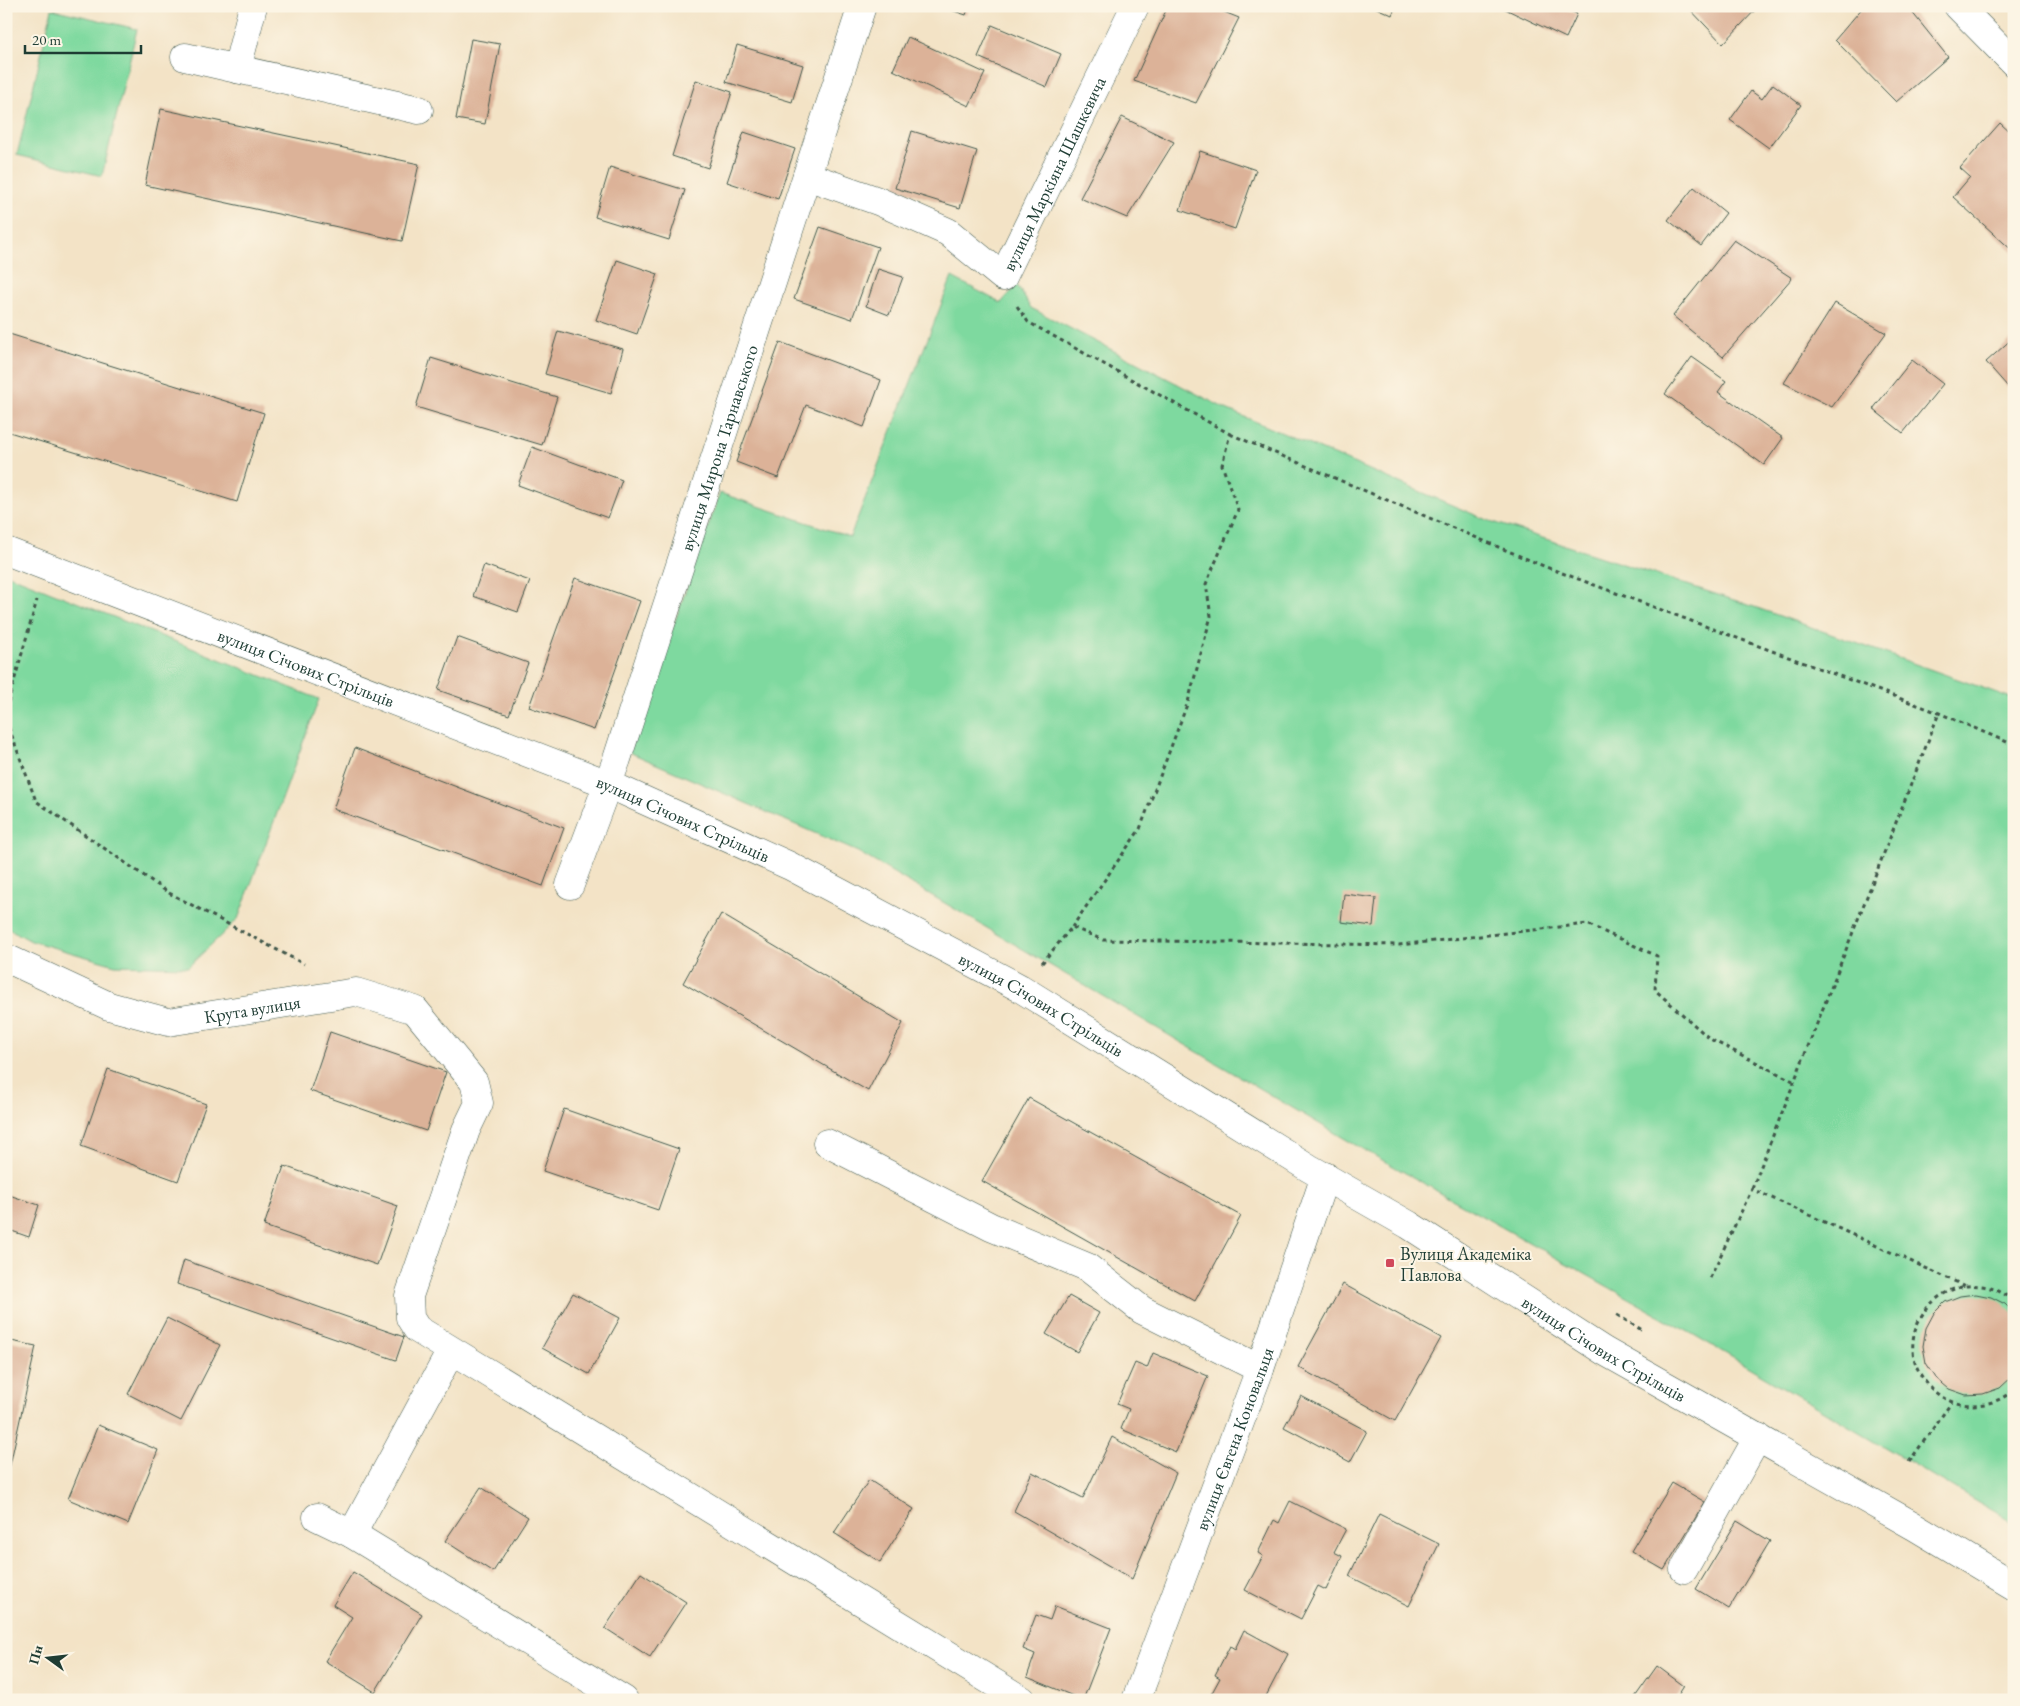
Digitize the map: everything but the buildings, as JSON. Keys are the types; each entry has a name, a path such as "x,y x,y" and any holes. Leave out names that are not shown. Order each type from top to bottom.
{"street":[{"path":"237,69 254,6"},
{"name":"вулиця Мирона Тарнавського","path":"570,885 608,784 862,6"},
{"name":"вулиця Маркіяна Шашкевича","path":"807,176 878,201 948,232 1006,285 1135,6"},
{"path":"1958,6 2014,63"},
{"path":"185,57 419,110"},
{"name":"вулиця Січових Стрільців","path":"6,551 608,784 790,866 1020,988 1325,1176 1409,1225 1604,1351 1914,1526 2014,1586"},
{"name":"Крута вулиця","path":"6,958 109,1006 168,1022 356,992 415,1010 474,1082 479,1103 466,1130 409,1296 410,1318 417,1329 451,1351"},
{"path":"828,1143 991,1227 1087,1267 1142,1310 1260,1369"},
{"name":"вулиця Євгена Коновальця","path":"1136,1700 1260,1369 1325,1176"},
{"path":"352,1534 451,1351 1022,1700"},
{"path":"1684,1569 1758,1437"},
{"path":"317,1517 352,1534 624,1700"}],"path":[{"path":"1006,285 1028,322 1230,434 1546,567 1939,713 2014,745"},
{"path":"1038,968 1072,926 1140,829 1188,702 1211,616 1206,584 1238,510 1222,465 1230,434"},
{"path":"6,710 32,612 49,568"},
{"path":"1710,1278 1752,1189 1939,713"},
{"path":"6,720 36,801 169,893 305,965"},
{"path":"1072,926 1103,940 1399,945 1587,924 1657,956 1655,990 1710,1039 1793,1081"},
{"path":"1752,1189 1965,1286"},
{"path":"2014,1302 2003,1293 1985,1286 1965,1286 1946,1292 1930,1303 1919,1320 1913,1339 1914,1359 1921,1377 1935,1392 1952,1402 1972,1406 1991,1403 2009,1394 2014,1389"},
{"path":"1909,1462 1952,1402"}],"green space":[{"path":"52,9 137,29 102,176 17,155"},
{"path":"952,277 1001,303 1017,285 1031,308 1226,409 1487,520 1743,603 2014,699 2014,1523 1694,1335 1352,1143 858,852 629,752 720,493 850,537"},
{"path":"6,574 319,699 238,919 188,967 115,965 31,941 6,927"}],"place":[{"name":"Вулиця Академіка Павлова","path":"1390,1263"}]}
